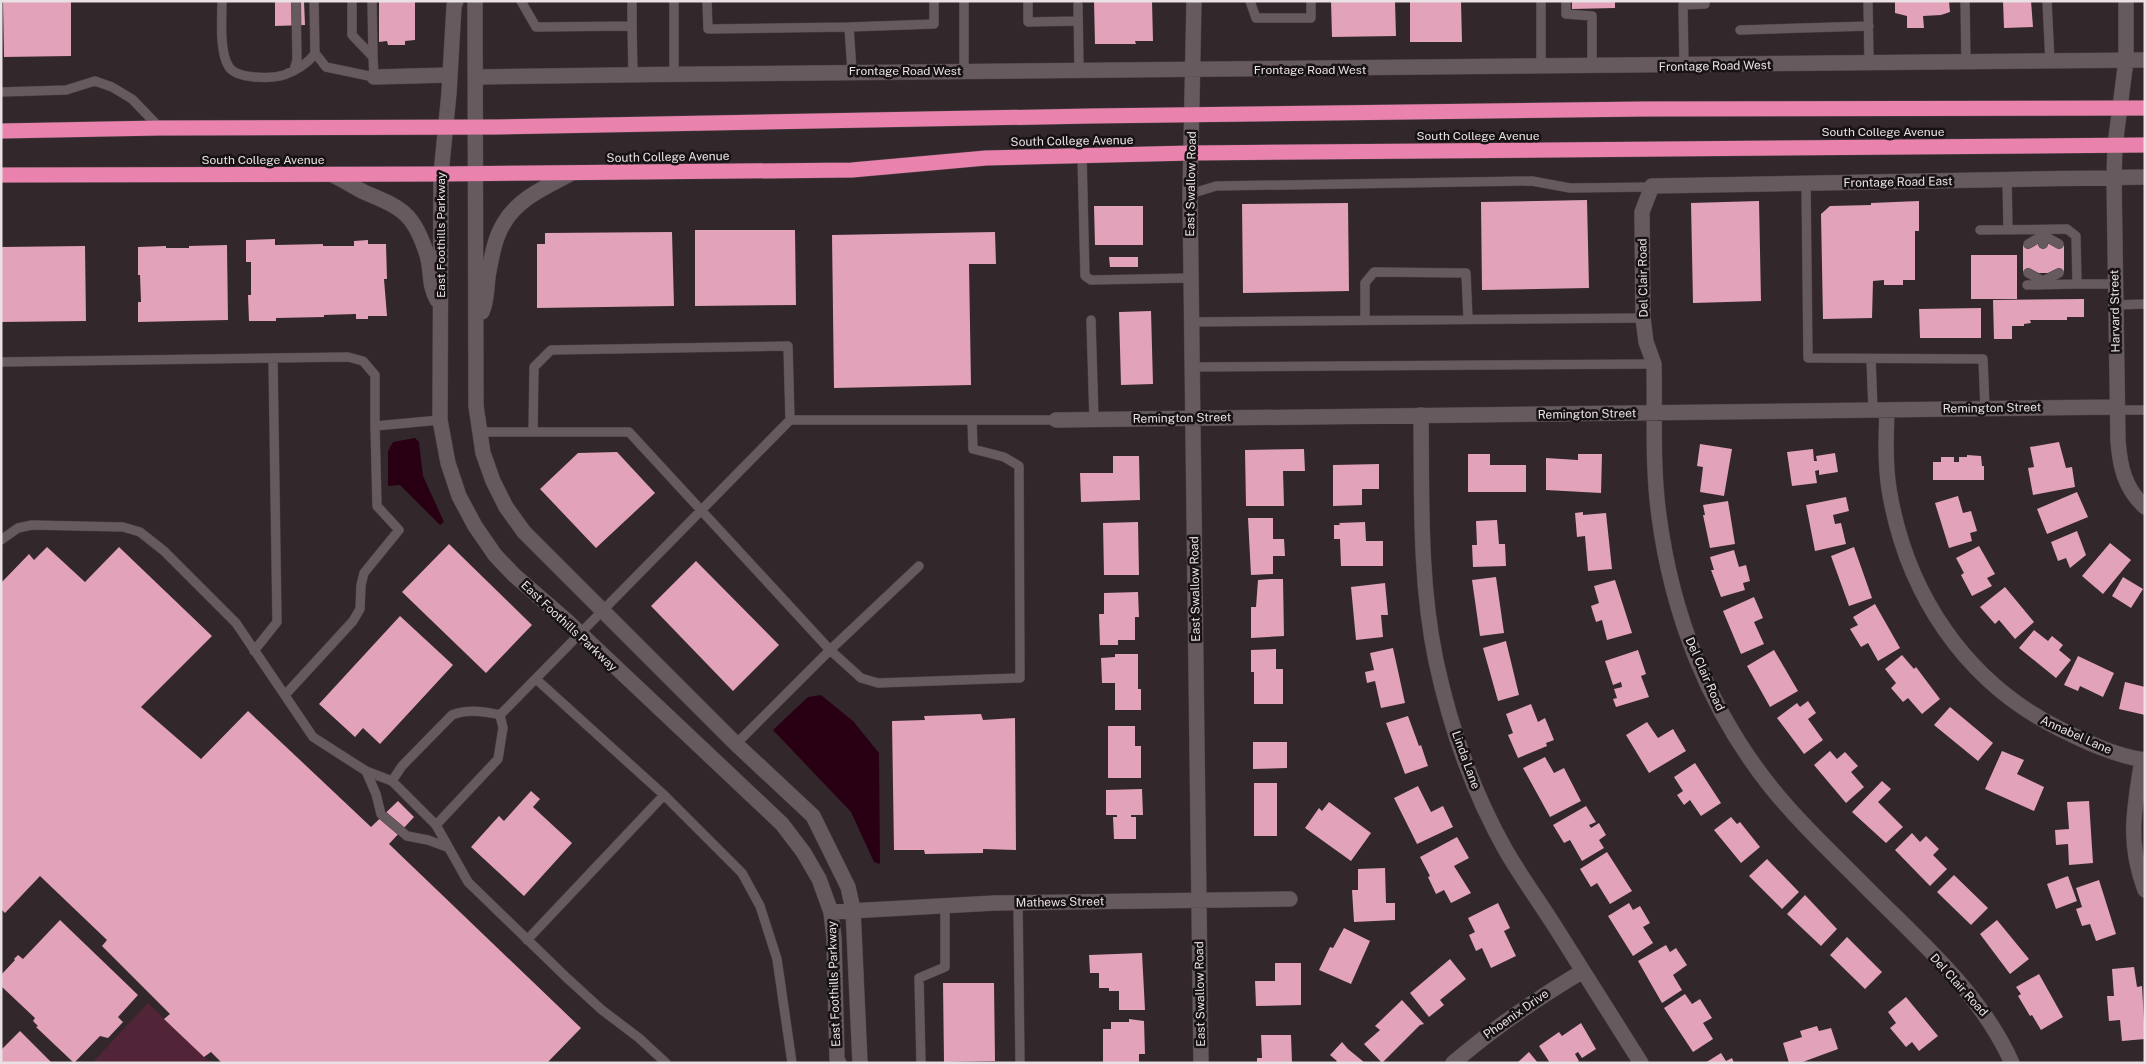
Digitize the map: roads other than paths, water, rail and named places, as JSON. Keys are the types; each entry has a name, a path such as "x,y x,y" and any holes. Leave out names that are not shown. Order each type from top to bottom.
{"highway":[{"name":"South College Avenue","path":"1,131 160,128 476,127 1655,109 2145,108"},
{"name":"South College Avenue","path":"1,175 333,175 852,170 986,158 1191,153 2145,145"}],"street":[{"name":"East Foothills Parkway","path":"456,1 454,6 441,174 440,420 448,463 459,496 475,526 495,554 514,575 567,621 579,635 782,824 804,853 819,879 831,912 834,938 837,1059 839,1063"},
{"name":"East Foothills Parkway","path":"475,1 476,406 478,432 493,481 506,508 540,550 603,610 736,744 813,816 848,887 853,909 860,1063"},
{"name":"East Swallow Road","path":"1194,1 1190,194 1201,1063"},
{"name":"Harvard Street","path":"2126,1 2126,61 2115,145 2114,178 2117,408 2120,462 2125,483 2145,507"},
{"name":"Frontage Road West","path":"476,77 852,71 1541,68 2145,60"},
{"path":"374,77 450,75"},
{"path":"477,325 486,303 488,277 494,248 504,223 516,208 532,195 572,173"},
{"path":"333,175 395,205 415,226 427,256 431,288 440,307"},
{"name":"Frontage Road East","path":"1652,187 2145,177"},
{"name":"Del Clair Road","path":"1652,187 1642,212 1644,318 1646,342 1654,364 1658,515 1679,614 1695,658 1714,700 1738,740 1770,785 1805,826 1964,987 1989,1018 2002,1039 2012,1063"},
{"name":"Remington Street","path":"1056,420 1984,408 2117,408"},
{"name":"Annabel Lane","path":"1880,410 1889,487 1903,546 1919,584 1939,621 1960,651 1980,673 2036,717 2074,736 2112,751 2143,760"},
{"name":"Linda Lane","path":"1421,415 1423,555 1426,602 1446,705 1460,750 1505,849 1641,1063"},
{"path":"2143,760 2132,828 2134,853 2145,890"},
{"name":"Mathews Street","path":"831,912 853,909 945,905 1290,899"},
{"name":"Phoenix Drive","path":"1453,1063 1509,1018 1584,971"}],"lane":[{"path":"222,1 224,51 227,65 233,72 243,76 283,75 311,60 315,53 314,1"},
{"path":"294,70 297,60 296,1"},
{"path":"352,1 352,34 372,57"},
{"path":"315,53 326,67 374,77 372,1"},
{"path":"522,1 536,26 632,26"},
{"path":"632,1 633,74"},
{"path":"674,1 674,74"},
{"path":"707,1 708,28 850,27 934,24 934,1"},
{"path":"964,1 964,72"},
{"path":"1028,1 1028,22 1078,21"},
{"path":"1250,1 1256,18 1311,18 1311,1"},
{"path":"1541,1 1541,68"},
{"path":"1566,1 1566,14 1592,16 1592,67"},
{"path":"1684,66 1683,5 1705,4 1705,1"},
{"path":"1868,1 1869,64"},
{"path":"1966,1 1966,63"},
{"path":"2047,1 2050,62"},
{"path":"1078,6 1079,70"},
{"path":"1740,30 1869,26"},
{"path":"850,27 852,71"},
{"path":"1,92 66,90 95,81 132,99 160,128"},
{"path":"1082,156 1085,276 1091,280 1191,278"},
{"path":"2007,180 2008,229"},
{"path":"1190,194 1216,186 1522,181 1570,188 1652,187"},
{"path":"1806,183 1808,358 1983,359 1984,408"},
{"path":"1980,230 2008,229 2043,236 2059,244"},
{"path":"2028,244 2043,236 2067,229 2076,236 2077,284"},
{"path":"1365,320 1366,283 1374,272 1466,273 1468,319"},
{"path":"2028,273 2043,279 2077,284 2115,284"},
{"path":"2027,286 2059,273"},
{"path":"2115,305 2145,304"},
{"path":"1192,322 1644,318"},
{"path":"1091,320 1094,420"},
{"path":"533,432 534,367 551,350 788,346 790,420"},
{"path":"1,362 348,357 363,361 375,375 377,506 399,530 364,573 361,585 360,609 352,621 285,695"},
{"path":"254,651 277,622 273,358"},
{"path":"1871,359 1880,410"},
{"path":"1192,367 1654,364"},
{"path":"2117,408 2145,410"},
{"path":"375,426 440,420"},
{"path":"500,715 790,420 1056,420"},
{"path":"478,432 629,432 830,650 860,678 878,683 1020,678 1019,466 1004,457 973,449 972,420"},
{"path":"1,540 18,528 32,525 123,527 140,532 164,551 226,612 313,738 366,771 392,781 436,825 468,882 588,997 639,1038 666,1063"},
{"path":"736,744 830,650 920,566"},
{"path":"536,679 664,795 742,873 760,906 777,958 792,1063"},
{"path":"392,781 402,766 452,716 461,712 483,711 500,715"},
{"path":"436,825 498,759 503,728 500,715"},
{"path":"366,771 376,794 381,814 407,836 428,840 447,847"},
{"path":"527,940 664,795"},
{"path":"1018,903 1020,1063"},
{"path":"921,1063 919,978 945,966 945,905"}]}
